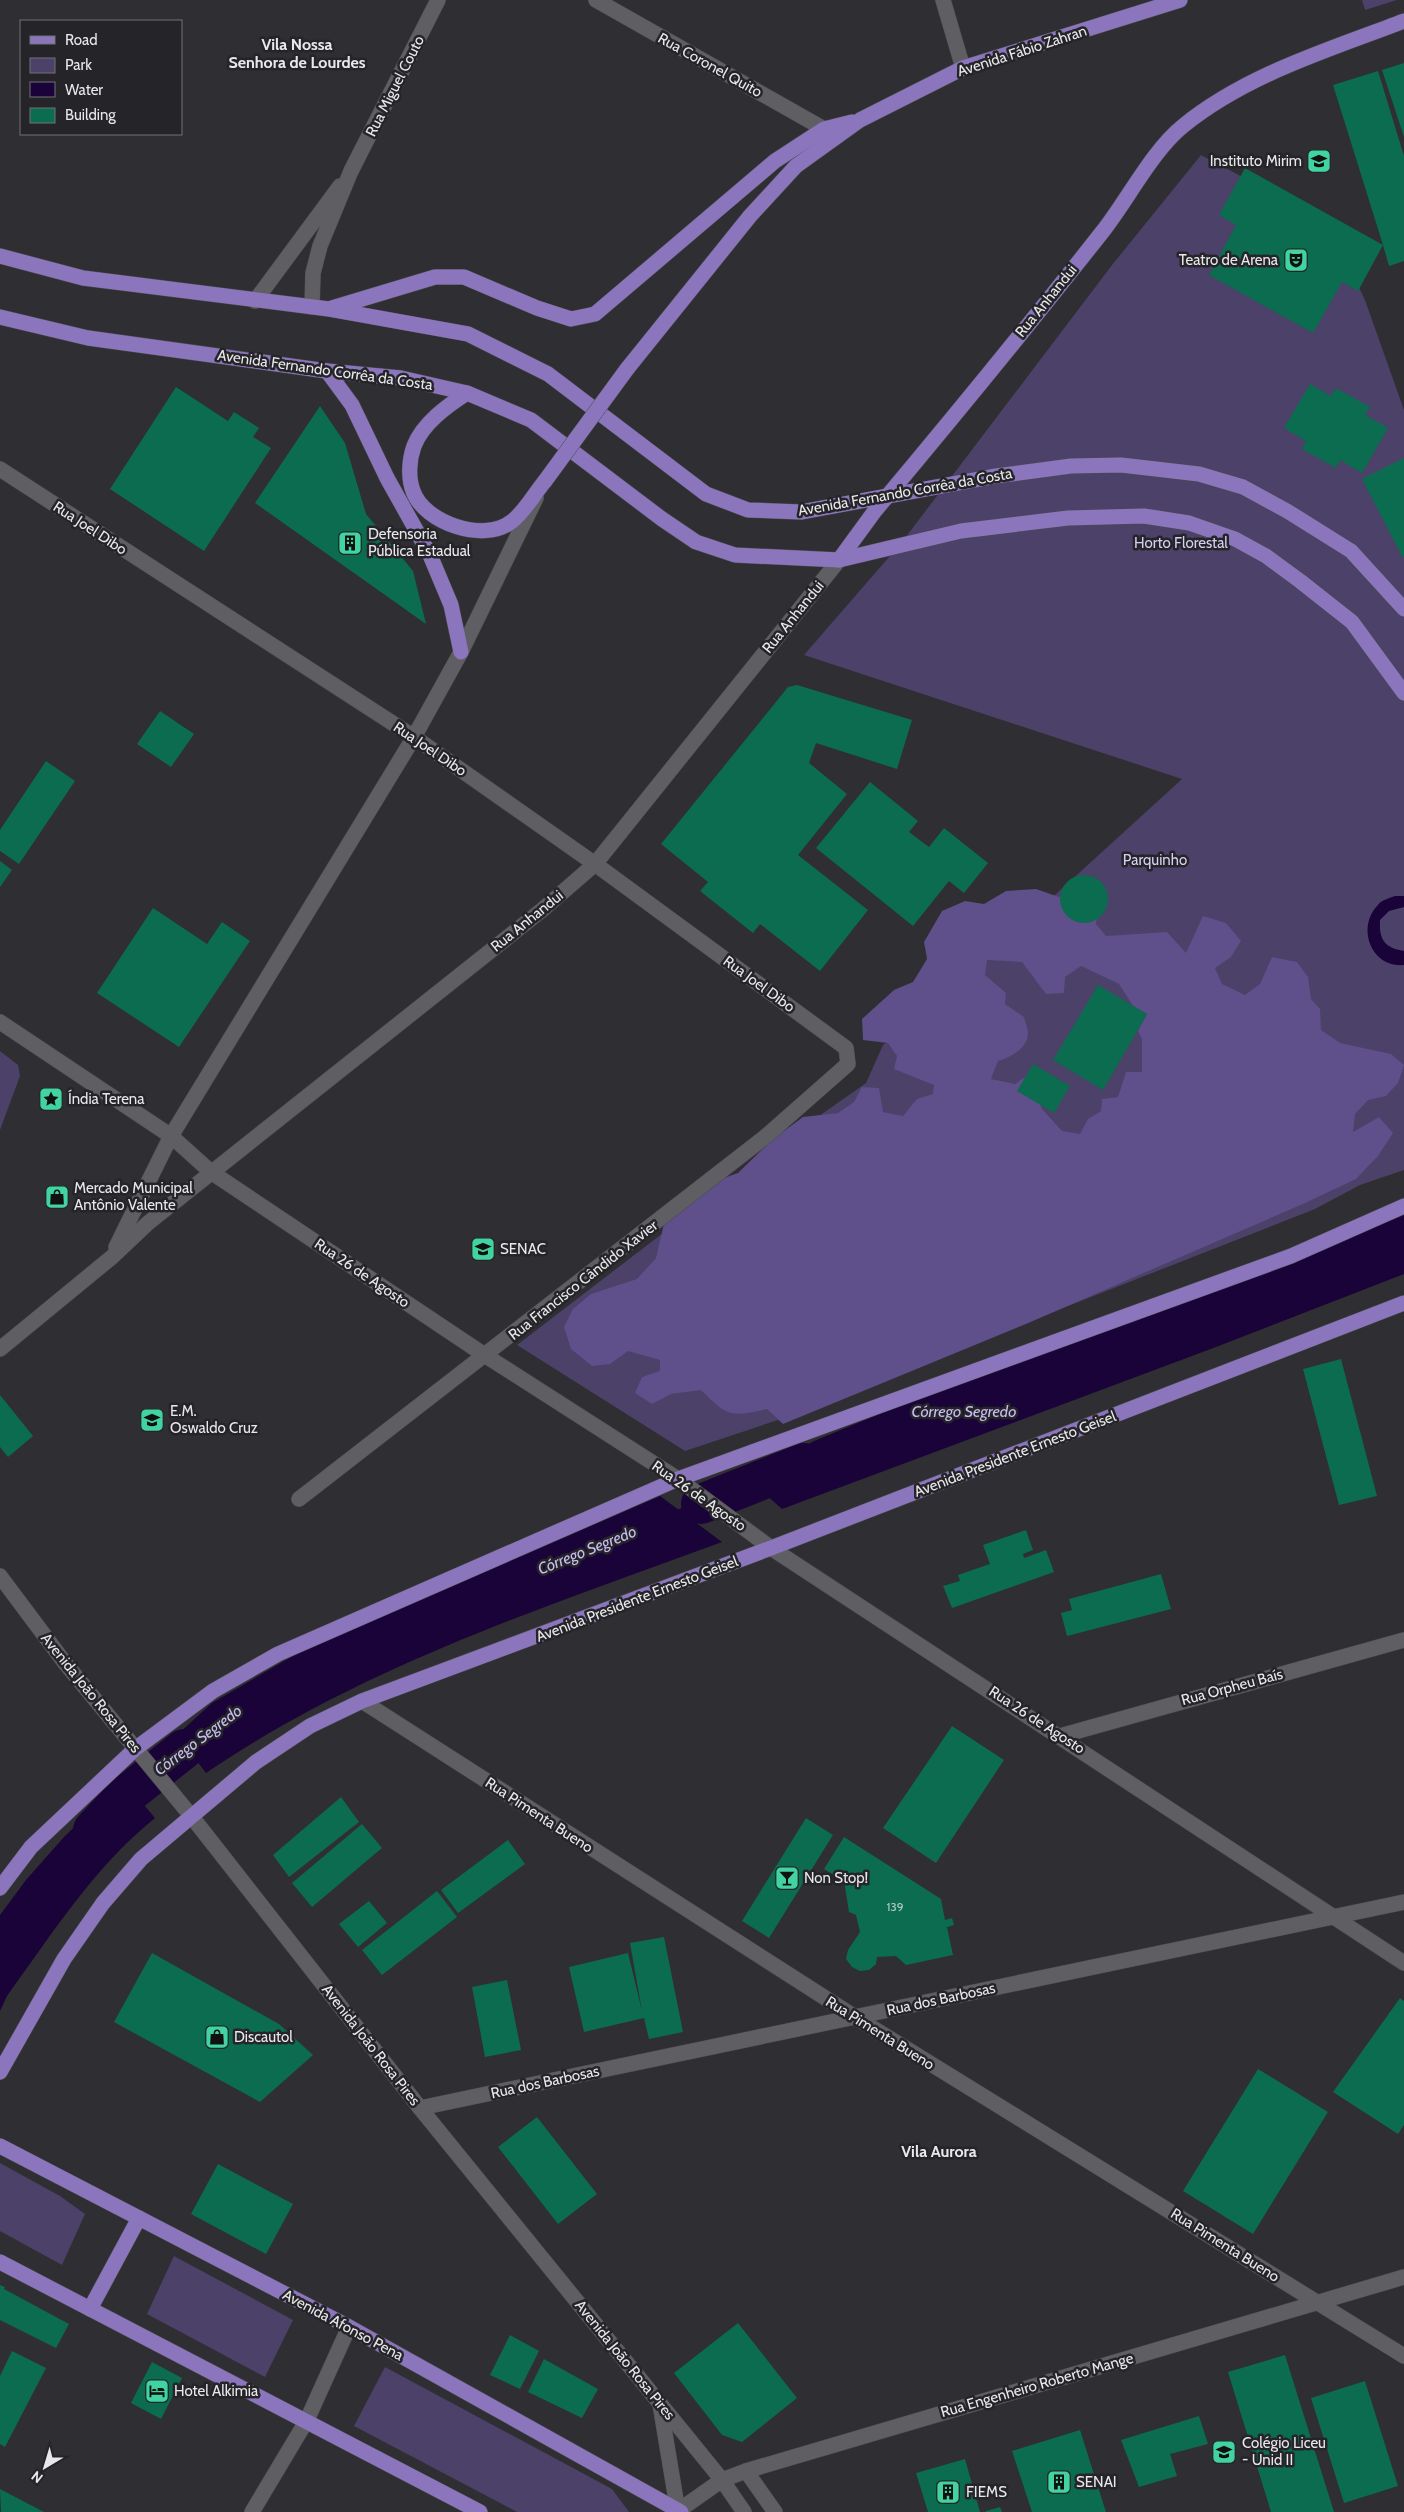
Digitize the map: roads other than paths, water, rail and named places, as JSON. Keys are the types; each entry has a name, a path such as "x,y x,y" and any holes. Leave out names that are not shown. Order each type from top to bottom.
{"main road":[{"name":"Avenida Fábio Zahran","path":"830,134 963,68 1180,0"},
{"name":"Rua Anhandui","path":"839,560 888,495 1105,229 1165,145 1182,127 1237,89 1343,44 1404,21"},
{"path":"467,392 435,417 414,446 410,468 413,492 426,510 466,531 489,530 511,522 545,481 627,369 750,216 796,166 830,134"},
{"path":"329,309 434,277 464,277 537,308 571,319 595,314 775,161 830,134"},
{"name":"Avenida Fernando Corrêa da Costa","path":"0,256 83,278 329,309 468,334 548,374 706,494 748,510 801,512 996,476 1071,466 1120,465 1199,474 1243,487 1287,510 1351,551 1404,609"},
{"name":"Avenida Fernando Corrêa da Costa","path":"0,317 88,338 327,371 401,378 467,392 531,420 662,519 696,542 735,555 839,560 960,531 1068,518 1144,516 1189,523 1235,538 1266,556 1352,622 1404,693"},
{"path":"327,371 352,406 387,478 430,555 451,605 461,652"},
{"path":"0,1888 32,1848 213,1691 278,1654 678,1479 1291,1256 1404,1206"},
{"name":"Avenida Presidente Ernesto Geisel","path":"0,2072 64,1959 103,1903 141,1859 256,1762 310,1726 362,1701 771,1548 1404,1303"},
{"name":"Avenida Afonso Pena","path":"0,2146 349,2327 679,2512"},
{"path":"90,2310 139,2218"},
{"path":"0,2262 307,2420 480,2512"}],"street":[{"name":"Rua Miguel Couto","path":"312,307 313,273 320,246 351,171 438,0"},
{"name":"Rua Coronel Quito","path":"596,0 830,134"},
{"path":"943,0 963,68"},
{"name":"Rua Miguel Couto","path":"256,301 351,171"},
{"name":"Rua Joel Dibo","path":"0,469 414,737 595,864 846,1048"},
{"path":"112,1257 171,1136 414,737 461,652 545,481"},
{"name":"Rua Anhandui","path":"0,1349 112,1257 148,1223 542,910 595,864 839,560"},
{"name":"Rua 26 de Agosto","path":"0,1022 171,1136 212,1172 486,1356 678,1479 771,1548 1404,1963"},
{"name":"Rua Francisco Cândido Xavier","path":"299,1499 486,1356 801,1108 848,1064 846,1048"},
{"name":"Avenida João Rosa Pires","path":"0,1576 65,1663 192,1817 420,2108 722,2480 744,2512"},
{"name":"Rua Orpheu Baís","path":"1060,1736 1404,1640"},
{"name":"Rua Pimenta Bueno","path":"362,1701 855,2017 1404,2356"},
{"name":"Rua dos Barbosas","path":"420,2108 1404,1902"},
{"name":"Rua Engenheiro Roberto Mange","path":"679,2512 722,2480 746,2471 1404,2277"},
{"path":"252,2512 307,2420 349,2327"},
{"path":"660,2403 679,2512"},
{"path":"746,2471 775,2512"}],"water":[{"path":"1395,896 1404,896 1404,907 1389,911 1380,920 1381,932 1387,945 1404,951 1404,965 1393,964 1383,960 1375,953 1370,944 1368,934 1371,914 1379,903"},
{"name":"Córrego Segredo","path":"1404,1215 1404,1274 1216,1347 782,1509 745,1476 814,1441 955,1383 1235,1283"},
{"name":"Córrego Segredo","path":"660,1496 722,1542 522,1615 392,1670 328,1701 266,1735 206,1773 177,1735 212,1703 298,1653"},
{"path":"123,1780 155,1818 112,1858 75,1902 7,1996 0,2011 0,1915 26,1880 64,1837"}],"waterway":[{"name":"Córrego Segredo","path":"701,1504 804,1463"},
{"name":"Córrego Segredo","path":"674,1515 701,1504"},
{"name":"Córrego Segredo","path":"93,1830 125,1796 184,1749"}],"place":[{"name":"Instituto Mirim","path":"1319,161"},
{"name":"Teatro de Arena","path":"1296,260"},
{"name":"Defensoria Pública Estadual","path":"350,543"},
{"name":"Índia Terena","path":"51,1099"},
{"name":"Mercado Municipal Antônio Valente","path":"57,1197"},
{"name":"SENAC","path":"483,1249"},
{"name":"E.M. Oswaldo Cruz","path":"152,1420"},
{"name":"Non Stop!","path":"787,1878"},
{"name":"Discautol","path":"217,2037"},
{"name":"Hotel Alkimia","path":"157,2391"},
{"name":"Colégio Liceu - Unid II","path":"1224,2452"},
{"name":"SENAI","path":"1059,2482"},
{"name":"FIEMS","path":"948,2492"}],"district":[{"name":"Vila Nossa Senhora de Lourdes","path":"297,53"},
{"name":"Vila Aurora","path":"939,2151"}],"park label":[{"name":"Horto Florestal","path":"1181,543"},
{"name":"Parquinho","path":"1155,860"}]}
